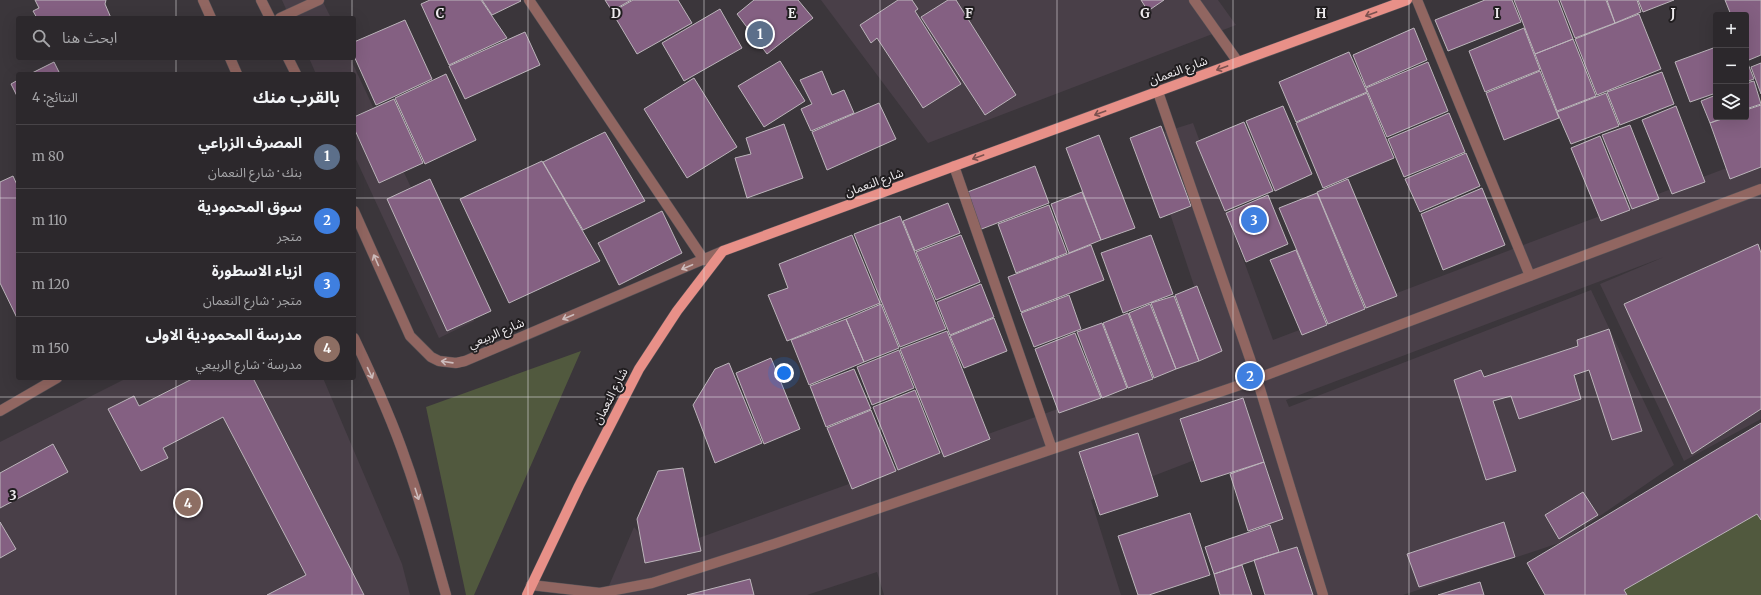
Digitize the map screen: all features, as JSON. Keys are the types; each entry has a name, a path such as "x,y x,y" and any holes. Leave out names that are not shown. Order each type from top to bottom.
{"main road":[{"name":"شارع النعمان","path":"527,595 579,486 639,369 677,311 723,251 1158,92 1391,3 1407,0"}],"street":[{"path":"203,0 210,16"},
{"path":"261,0 269,16"},
{"path":"284,16 319,0"},
{"path":"529,0 704,260"},
{"path":"1194,0 1238,62"},
{"path":"1416,0 1530,276"},
{"path":"231,60 236,72"},
{"path":"289,60 295,72"},
{"path":"1158,92 1257,379 1323,595"},
{"path":"954,166 1052,449"},
{"path":"531,585 600,593 652,583 782,541 1257,379 1761,189"},
{"name":"شارع الربيعي","path":"356,216 410,336 431,357 448,363 465,361 723,251"},
{"path":"356,342 381,396 406,460 427,525 446,595"},
{"path":"0,410 53,380"}],"shaded area":[{"path":"282,0 322,0 330,16 289,16"},
{"path":"821,0 1218,0 1236,25 928,143"},
{"path":"310,60 351,60 474,321 439,338 356,159 356,72 315,72"},
{"path":"1193,123 1273,340 1761,155 1761,419 1684,461 1600,284 1664,257 1286,400 1289,407 1591,290 1674,465 1562,542 1403,595 1280,595 1231,446 1091,500 1121,595 884,595 877,572 807,595 605,595 634,527 657,553 1216,352 1145,138"},
{"path":"123,380 324,380 402,564 410,595 0,595 0,442"}],"green space":[{"path":"581,351 474,595 466,595 426,407"},
{"path":"1757,514 1761,520 1761,595 1627,595 1624,590"}],"building":[{"path":"35,0 106,0 105,4 110,16 36,16 33,11 39,8"},
{"path":"430,0 481,0 507,38 449,65 421,4"},
{"path":"482,0 520,0 521,1 492,15"},
{"path":"605,0 631,0 612,11"},
{"path":"633,0 678,0 692,23 637,54 612,12"},
{"path":"754,0 798,0 813,18 767,54 737,14"},
{"path":"898,0 912,0 918,9 915,11 961,84 923,108 877,38 871,43 860,25"},
{"path":"948,0 956,0 1016,95 985,115 921,17"},
{"path":"1141,0 1164,0 1148,11"},
{"path":"1485,0 1512,0 1521,22 1448,51 1435,20"},
{"path":"1514,0 1558,0 1573,39 1535,54"},
{"path":"1560,0 1606,0 1615,23 1575,38"},
{"path":"1607,0 1637,0 1641,12 1615,23"},
{"path":"1638,0 1674,0 1643,12"},
{"path":"1725,0 1761,0 1761,55 1749,60 1749,12 1730,12"},
{"path":"720,9 742,48 684,81 662,43"},
{"path":"1639,14 1661,69 1597,95 1575,39"},
{"path":"405,20 432,79 376,105 356,60 356,41"},
{"path":"1414,28 1427,60 1366,87 1353,55"},
{"path":"1524,28 1540,70 1485,92 1469,51"},
{"path":"525,32 540,65 465,99 449,66"},
{"path":"1573,39 1596,96 1557,111 1535,54"},
{"path":"1713,48 1713,94 1690,102 1675,62"},
{"path":"1349,52 1367,92 1296,122 1279,82"},
{"path":"780,61 805,101 764,127 738,86"},
{"path":"54,62 59,72 34,72"},
{"path":"1428,62 1448,111 1387,137 1366,88"},
{"path":"1761,63 1761,94 1751,67"},
{"path":"1749,66 1754,79 1749,81"},
{"path":"822,71 832,95 844,90 854,113 811,131 801,109 812,104 800,80"},
{"path":"1540,71 1559,118 1504,140 1486,93"},
{"path":"1662,72 1674,104 1620,125 1607,92"},
{"path":"446,74 476,140 425,164 395,98"},
{"path":"694,78 737,147 687,178 644,109"},
{"path":"16,81 16,94 11,84"},
{"path":"1754,81 1761,104 1749,108 1749,84 1749,82"},
{"path":"1367,93 1394,158 1323,188 1296,123"},
{"path":"1606,93 1619,126 1571,144 1557,112"},
{"path":"1713,96 1713,120 1718,120 1710,123 1701,101"},
{"path":"394,99 423,163 379,183 356,132 356,116"},
{"path":"879,103 896,139 827,170 812,132"},
{"path":"1761,105 1761,167 1730,179 1710,123 1719,120 1749,120 1749,109"},
{"path":"1283,106 1312,174 1275,191 1246,121"},
{"path":"1676,106 1705,182 1672,194 1642,120"},
{"path":"1449,113 1465,152 1404,177 1388,139"},
{"path":"1244,122 1273,191 1225,211 1196,142"},
{"path":"784,124 803,178 747,198 735,158 751,154 746,138"},
{"path":"1630,125 1659,199 1632,209 1602,135"},
{"path":"1161,126 1191,206 1160,218 1130,138"},
{"path":"605,132 645,201 583,230 543,162"},
{"path":"1099,135 1135,228 1101,240 1066,148"},
{"path":"1600,136 1630,210 1601,221 1571,148"},
{"path":"1466,153 1480,186 1420,212 1405,179"},
{"path":"542,161 600,261 509,303 460,199"},
{"path":"1035,166 1049,203 979,230 965,193"},
{"path":"13,176 16,183 16,316 0,283 0,182"},
{"path":"430,179 491,311 447,331 387,199"},
{"path":"1348,179 1397,296 1366,308 1317,192"},
{"path":"1482,188 1505,245 1443,270 1421,214"},
{"path":"1082,192 1101,240 1069,253 1051,204"},
{"path":"1317,193 1365,309 1328,324 1279,208"},
{"path":"1268,195 1288,244 1246,262 1226,213"},
{"path":"948,203 960,233 915,251 903,221"},
{"path":"1049,205 1067,253 1016,273 998,224"},
{"path":"662,211 682,253 619,285 598,243"},
{"path":"900,216 946,329 900,347 854,234"},
{"path":"852,235 880,303 787,341 768,295 788,288 779,264"},
{"path":"961,235 980,282 936,300 916,252"},
{"path":"1151,235 1173,294 1123,313 1101,253"},
{"path":"1758,244 1761,253 1761,409 1692,454 1624,304"},
{"path":"1091,245 1104,280 1021,312 1008,277"},
{"path":"1296,250 1327,325 1302,335 1270,260"},
{"path":"981,284 994,317 950,335 937,302"},
{"path":"1197,286 1222,351 1199,361 1175,295"},
{"path":"1069,295 1081,329 1034,347 1021,313"},
{"path":"1174,296 1199,361 1176,369 1151,303"},
{"path":"881,304 899,348 864,362 846,319"},
{"path":"1150,304 1176,369 1154,378 1129,313"},
{"path":"1128,313 1153,379 1128,388 1103,323"},
{"path":"994,318 1007,351 964,368 950,336"},
{"path":"846,319 864,362 809,385 791,340"},
{"path":"1102,323 1127,388 1102,398 1077,332"},
{"path":"1609,329 1642,431 1612,440 1589,370 1574,375 1581,399 1519,419 1511,396 1493,401 1516,471 1486,480 1454,380 1481,370 1484,377 1578,346 1577,340"},
{"path":"947,331 990,439 944,457 900,349"},
{"path":"1075,333 1101,398 1059,413 1035,349"},
{"path":"899,350 914,388 872,405 857,367"},
{"path":"771,358 800,429 764,444 736,373"},
{"path":"729,363 762,443 715,463 693,405 715,369"},
{"path":"854,369 871,409 826,427 810,386"},
{"path":"190,380 254,380 364,595 267,595 306,575 223,417 163,448 168,458 141,471 108,409 134,396 139,406"},
{"path":"915,390 940,453 898,470 873,407"},
{"path":"1243,398 1264,462 1201,482 1180,419"},
{"path":"871,410 896,471 852,489 827,428"},
{"path":"1761,423 1761,520 1757,514 1624,590 1627,595 1545,595 1527,563"},
{"path":"1138,433 1158,496 1100,515 1079,452"},
{"path":"53,444 68,472 0,508 0,473"},
{"path":"1264,462 1283,519 1248,531 1230,474"},
{"path":"683,468 701,551 645,563 637,519 658,471"},
{"path":"1583,492 1598,515 1559,539 1545,515"},
{"path":"1190,513 1210,575 1149,595 1138,595 1118,536"},
{"path":"0,522 16,549 0,558"},
{"path":"1504,522 1515,557 1419,587 1407,554"},
{"path":"1270,525 1279,552 1214,574 1205,547"},
{"path":"1297,547 1313,595 1265,595 1254,560"},
{"path":"1242,565 1252,595 1220,595 1214,574"},
{"path":"750,579 754,595 687,595"},
{"path":"1480,582 1484,595 1438,595"}],"place":[{"name":"المصرف الزراعي","path":"760,34"},
{"name":"ازياء الاسطورة","path":"1254,220"},
{"name":"سوق المحمودية","path":"1250,376"},
{"name":"مدرسة المحمودية الاولى","path":"188,503"}]}
